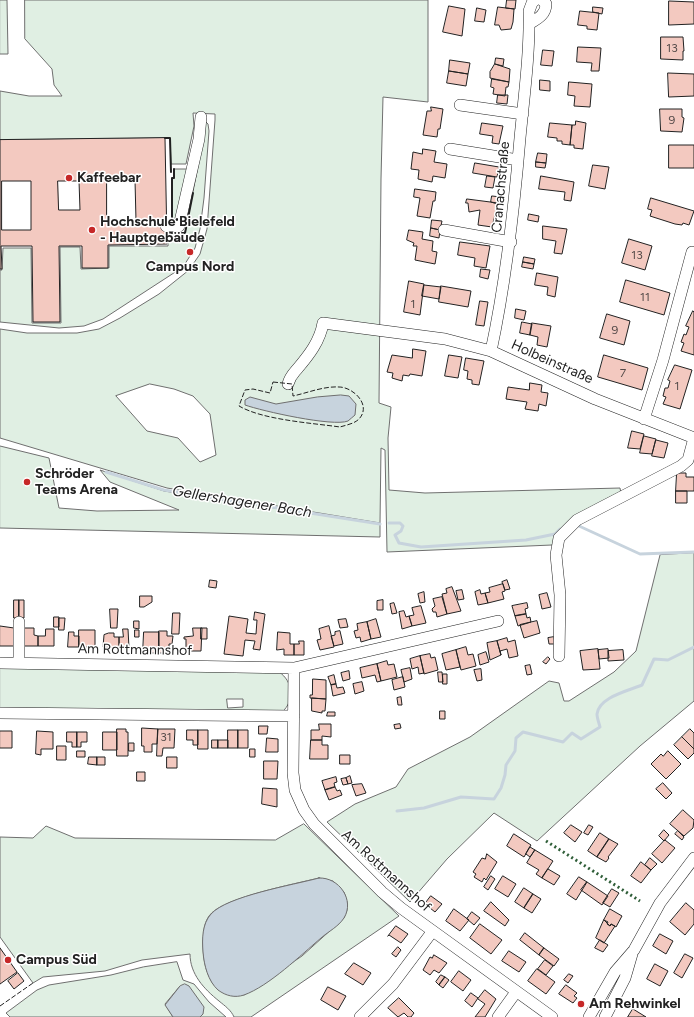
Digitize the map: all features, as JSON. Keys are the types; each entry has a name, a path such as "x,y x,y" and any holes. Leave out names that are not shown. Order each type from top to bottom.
{"street":[{"name":"Cranachstraße","path":"491,351 501,307 511,242 523,114 529,11 535,0"},
{"path":"529,24 543,14 546,9 546,4 542,0"},
{"path":"460,105 523,114"},
{"path":"166,226 180,226 199,139 200,117"},
{"path":"450,149 518,160"},
{"path":"444,230 511,242"},
{"path":"644,419 661,367 692,252"},
{"name":"Holbeinstraße","path":"288,384 290,375 318,341 323,324 445,339 491,351 644,419 694,438 688,460 681,466 577,520 559,538 556,555 560,595 559,656"},
{"name":"Am Rottmannshof","path":"0,663 294,668 498,621"},
{"path":"19,622 19,663"},
{"name":"Am Rottmannshof","path":"294,668 293,773 296,790 304,810 314,824 382,892 432,932 552,1017"},
{"path":"0,713 294,716"},
{"path":"605,1017 625,978 634,950 660,903 694,858"},
{"path":"360,1017 393,984 432,932"},
{"path":"590,1017 615,972 634,950"},
{"path":"498,1017 516,992"}],"green space":[{"path":"0,0 7,0 8,54 0,54"},
{"name":"Campus Nord","path":"25,0 428,0 428,102 383,97 379,403 391,407 388,438 389,490 425,493 620,488 622,499 580,524 552,545 387,552 385,450 381,448 380,523 167,488 0,438 0,329 27,333 77,333 99,329 159,294 189,270 200,254 207,229 215,120 215,114 193,113 194,126 186,164 171,164 170,138 0,140 0,91 29,96 62,96 54,85 52,69 25,39","holes":["150,384 174,389 193,396 210,414 216,455 200,462 178,438 147,431 116,396"]},
{"path":"205,121 208,124 209,131 200,229 195,248 183,267 103,319 84,326 59,328 0,322 0,270 2,270 3,248 31,248 32,323 61,323 60,247 80,247 81,269 109,268 109,246 168,246 168,233 185,233 203,140"},
{"path":"174,169 188,169 177,220 172,220 172,178 174,178"},
{"path":"0,446 49,458 59,508 97,511 179,510 110,482 100,470 164,491 380,524 380,537 0,528"},
{"path":"694,553 694,701 640,746 537,841 494,813 447,859 410,902 327,822 355,804 396,787 408,769 470,737 549,681 559,683 564,701 569,701 614,672 636,651 660,555"},
{"path":"0,667 279,672 287,680 291,691 289,702 282,712 0,708","holes":["227,699 243,699 243,707 228,708"]},
{"path":"304,824 399,916 251,1017 234,1017 228,1008 203,986 192,968 190,954 142,960 105,971 43,977 33,983 0,937 0,837 33,838 46,826 75,838 275,840","holes":["319,878 333,881 344,892 347,902 347,910 344,918 302,956 244,995 213,984 205,964 203,943 206,923 209,916 216,909 228,903 260,892"]},
{"path":"177,962 183,980 194,984 209,1002 226,1017 199,1017 203,1014 180,986 165,1004 173,1017 10,1017 6,1013 37,990 49,985"}],"shaded area":[{"path":"341,395 349,396 356,404 355,415 348,421 328,422 297,418 245,405 245,400 250,397 276,404 317,397"},
{"path":"319,878 333,881 339,885 343,891 348,904 347,911 342,921 284,970 254,991 241,996 234,996 224,994 218,990 207,972 203,952 204,927 211,914 231,902 245,897"},
{"path":"185,984 189,986 204,1007 203,1014 200,1017 173,1017 165,1005 180,986"}],"building":[{"path":"507,0 516,0 515,9 506,8"},
{"path":"669,1 694,2 694,24 669,25"},
{"path":"449,6 465,9 462,36 443,32"},
{"path":"498,7 514,9 511,29 501,30 499,25 495,25"},
{"path":"593,7 603,8 602,14 593,12"},
{"path":"477,8 486,10 484,22 475,21"},
{"path":"580,11 599,13 597,30 587,29 587,26 578,25"},
{"path":"661,37 683,37 683,60 661,59"},
{"path":"578,47 601,48 599,71 591,71 592,63 577,62"},
{"path":"543,50 554,51 552,66 541,65"},
{"path":"496,58 504,59 503,66 495,64"},
{"path":"450,60 470,63 468,74 449,71"},
{"path":"495,64 510,69 509,82 490,78 490,72"},
{"path":"449,71 468,74 466,86 447,83"},
{"path":"668,73 694,74 694,96 669,97"},
{"path":"492,79 509,82 508,87 506,87 505,96 493,94 494,88 491,87"},
{"path":"540,80 550,81 550,91 540,90"},
{"path":"569,82 592,84 590,107 574,106 575,96 568,95"},
{"path":"498,95 508,95 507,104 497,103"},
{"path":"431,107 443,109 440,129 438,129 437,137 423,135 427,111 431,111"},
{"path":"660,109 682,109 682,117 684,118 682,132 661,131"},
{"path":"576,121 586,123 583,149 574,148 574,145 570,145 572,125 575,125"},
{"path":"482,123 503,126 499,144 492,143 493,136 480,134"},
{"path":"550,123 572,125 570,145 562,144 562,141 557,141 557,138 548,137"},
{"name":"Hochschule Bielefeld - Hauptgebäude","path":"165,138 167,244 108,245 108,268 82,268 82,246 59,246 60,322 33,322 32,246 1,246 2,269 0,269 0,140","holes":["107,180 135,180 136,221 107,221","2,181 31,181 31,230 2,230","58,181 79,181 80,210 59,210"]},
{"path":"669,145 694,145 694,168 669,168"},
{"path":"423,149 436,151 434,162 447,164 445,178 433,176 432,182 418,179 419,170 411,169 413,152 422,154"},
{"path":"538,153 547,154 546,163 536,162"},
{"path":"536,162 546,163 545,168 536,167"},
{"path":"475,163 499,167 497,177 473,173"},
{"path":"593,165 609,167 605,189 589,186"},
{"path":"487,176 495,177 493,188 485,187"},
{"path":"541,176 574,182 571,201 564,200 565,192 539,189"},
{"path":"415,189 436,192 430,218 417,216 420,198 414,197"},
{"path":"492,196 501,197 500,205 491,202"},
{"path":"651,198 694,211 689,225 683,223 682,225 675,224 650,216 652,210 648,209"},
{"path":"467,199 498,203 492,227 478,225 480,210 469,212 468,203 466,203"},
{"path":"529,214 539,216 538,222 528,220"},
{"path":"432,220 442,221 440,230 431,228"},
{"path":"543,226 567,229 562,254 554,253 556,241 543,239"},
{"path":"431,228 440,230 439,238 430,236"},
{"path":"409,230 423,232 422,239 433,241 432,251 437,252 435,264 415,260 417,246 413,246 414,243 407,240"},
{"path":"629,239 652,246 645,270 622,263"},
{"path":"460,242 490,246 486,268 474,266 475,258 458,255"},
{"path":"524,257 535,259 534,264 523,262"},
{"path":"523,262 534,264 533,269 522,267"},
{"path":"481,269 490,270 488,279 480,277"},
{"path":"537,273 558,277 555,297 547,295 548,287 535,285"},
{"path":"626,280 670,293 664,315 620,302"},
{"path":"409,281 424,284 420,315 404,312"},
{"path":"424,285 441,287 439,299 422,296"},
{"path":"441,286 471,291 468,307 439,302"},
{"path":"480,301 488,302 484,326 476,325"},
{"path":"516,309 526,311 524,320 515,318"},
{"path":"693,311 694,355 681,351 684,343 681,342 684,334 686,335 689,327 686,326"},
{"path":"607,314 630,321 624,345 600,338"},
{"path":"522,322 532,324 530,335 520,333"},
{"path":"532,323 551,326 547,347 537,345 538,337 530,335"},
{"path":"413,349 426,351 422,376 410,374 409,376 403,375 402,381 392,378 393,373 387,372 392,355 412,358"},
{"path":"449,355 462,357 458,378 445,376"},
{"path":"604,355 648,368 642,390 598,377"},
{"path":"466,358 484,361 479,385 472,384 472,380 467,379 468,371 464,370"},
{"path":"675,365 692,370 680,409 663,404 666,397 663,396 665,388 668,388 670,381 668,380"},
{"path":"530,383 542,385 541,392 548,393 546,406 539,404 538,411 525,409 527,402 506,399 508,387 529,390"},
{"path":"632,431 644,434 640,449 628,448"},
{"path":"644,436 656,439 652,454 640,453"},
{"path":"656,440 668,443 664,458 652,456"},
{"path":"677,473 686,473 686,477 694,477 694,491 676,491"},
{"path":"676,491 687,491 687,503 676,503"},
{"path":"210,580 217,581 216,588 209,587"},
{"path":"507,580 510,589 505,590 502,582"},
{"path":"503,584 505,591 502,592 504,599 488,603 485,593 490,592 489,588"},
{"path":"452,587 461,611 447,614 442,594 447,593 446,589"},
{"path":"462,590 464,599 458,600 456,591"},
{"path":"480,590 481,594 485,593 488,603 478,605 475,592"},
{"path":"424,592 425,602 420,603 418,594"},
{"path":"547,593 551,607 542,609 539,595"},
{"path":"140,596 152,596 152,602 144,607 140,607"},
{"path":"442,597 447,614 437,617 436,612 433,612 432,609 435,606 433,599"},
{"path":"14,600 19,600 19,618 14,618"},
{"path":"19,600 24,600 24,618 19,618"},
{"path":"383,600 383,610 377,610 377,601"},
{"path":"394,603 397,613 392,614 390,604"},
{"path":"527,603 528,608 525,609 526,614 515,616 512,606"},
{"path":"421,606 426,623 412,626 409,616 414,615 412,608"},
{"path":"110,609 118,609 117,628 111,628"},
{"path":"404,611 406,617 409,616 412,626 402,629 399,612"},
{"path":"255,612 265,614 260,650 253,649 255,641 245,640 243,656 224,654 229,616 248,619 246,633 256,634 257,620 254,620"},
{"path":"173,613 180,613 179,634 172,634"},
{"path":"526,614 527,618 530,617 531,622 518,626 515,616"},
{"path":"54,617 59,617 59,627 54,627"},
{"path":"59,618 65,618 64,630 59,630"},
{"path":"346,619 348,627 340,628 338,620"},
{"path":"376,619 381,637 371,639 367,622"},
{"path":"134,621 139,621 139,629 134,628"},
{"path":"537,621 540,633 524,638 520,625"},
{"path":"367,622 371,639 361,642 360,637 356,638 354,631 358,630 357,624"},
{"path":"0,626 14,628 14,646 0,646"},
{"path":"329,626 334,647 320,650 317,640 321,639 319,629"},
{"path":"23,628 34,628 34,635 38,636 38,646 23,646"},
{"path":"193,628 202,628 201,651 186,651 186,639 184,639 184,637 193,636"},
{"path":"201,628 207,628 207,639 201,639"},
{"path":"46,629 54,629 54,646 38,646 38,636 45,636"},
{"path":"123,629 128,629 129,648 119,648 119,637 123,637"},
{"path":"79,630 95,630 95,647 79,647"},
{"path":"135,630 139,630 139,637 135,637"},
{"path":"159,631 167,631 167,636 173,636 172,644 169,644 169,653 159,653"},
{"path":"340,631 343,644 334,646 331,636 335,635 335,632"},
{"path":"69,632 74,632 74,636 79,636 79,647 68,647"},
{"path":"144,632 159,632 159,653 143,653"},
{"path":"278,632 290,633 290,644 294,644 294,655 284,655 284,649 277,650"},
{"path":"114,633 114,637 119,637 119,648 103,647 104,635"},
{"path":"554,637 555,644 549,644 548,638"},
{"path":"507,638 508,642 515,640 518,656 509,658 507,649 500,651 501,655 497,641"},
{"path":"299,641 304,641 304,655 294,655 294,644 299,644"},
{"path":"497,641 501,655 490,660 487,643"},
{"path":"466,647 468,655 473,654 476,666 461,670 456,650"},
{"path":"598,649 600,669 583,670 580,651"},
{"path":"608,649 609,658 599,659 598,650"},
{"path":"456,650 460,667 446,670 442,654"},
{"path":"623,650 624,660 608,661 608,651"},
{"path":"486,652 489,662 480,665 478,655"},
{"path":"430,654 431,658 435,657 438,670 424,674 420,656"},
{"path":"420,656 424,673 419,674 418,667 412,669 410,659"},
{"path":"548,657 550,659 546,664 543,662"},
{"path":"387,661 388,665 394,664 397,677 381,681 377,664"},
{"path":"377,664 381,681 377,682 375,675 362,678 360,668"},
{"path":"530,665 532,674 527,675 525,666"},
{"path":"410,668 412,679 404,682 401,670"},
{"path":"481,669 482,680 477,681 474,670"},
{"path":"349,671 350,679 343,681 341,673"},
{"path":"438,672 442,672 443,682 439,682"},
{"path":"443,674 447,674 447,684 443,684"},
{"path":"334,675 336,684 331,685 328,677"},
{"path":"403,677 405,687 394,690 392,680"},
{"path":"313,679 326,680 326,699 310,698 310,695 312,695"},
{"path":"362,682 364,691 355,694 353,684"},
{"path":"336,684 337,688 343,687 345,693 333,696 331,685"},
{"path":"401,697 402,705 398,705 397,698"},
{"path":"312,698 326,699 325,711 322,711 322,713 312,711"},
{"path":"440,711 445,711 445,719 440,719"},
{"path":"328,712 335,712 335,716 327,716"},
{"path":"319,724 331,724 331,737 322,736 322,740 311,740 311,730 319,730"},
{"path":"400,724 401,728 395,729 394,725"},
{"path":"259,726 268,726 267,734 259,734"},
{"path":"142,728 158,729 157,744 152,744 152,752 144,752 144,746 142,746"},
{"path":"117,729 126,729 126,732 128,732 128,756 117,756"},
{"path":"158,729 175,729 174,748 163,748 162,756 157,756"},
{"path":"690,729 694,733 694,749 682,737"},
{"path":"187,730 198,730 198,745 193,745 193,740 187,740"},
{"path":"198,730 208,730 208,749 198,749"},
{"path":"228,730 238,730 238,748 228,748"},
{"path":"238,730 248,730 248,748 238,748"},
{"path":"0,731 12,731 12,748 0,748"},
{"path":"37,731 53,732 53,749 41,749 41,755 36,754"},
{"path":"67,732 77,732 77,747 72,747 72,742 67,742"},
{"path":"77,732 87,732 87,742 81,742 81,747 77,747"},
{"path":"103,732 117,732 117,750 103,750"},
{"path":"682,737 694,749 694,753 688,759 674,745"},
{"path":"267,738 278,739 278,752 266,752"},
{"path":"212,740 218,740 218,748 212,748"},
{"path":"218,740 228,740 228,748 218,748"},
{"path":"311,740 322,740 322,745 328,745 328,759 310,759"},
{"path":"129,743 134,743 134,751 129,751"},
{"path":"57,746 66,746 66,760 57,760"},
{"path":"250,749 255,749 255,757 250,757"},
{"path":"77,751 85,751 85,757 77,757"},
{"path":"668,751 681,764 666,779 651,764 661,754 663,756"},
{"path":"340,755 350,755 350,764 340,764"},
{"path":"89,757 97,757 97,765 88,764"},
{"path":"97,757 105,757 105,765 97,765"},
{"path":"167,757 177,757 177,768 167,768"},
{"path":"264,761 278,761 277,779 264,779"},
{"path":"137,772 145,772 145,781 137,781"},
{"path":"350,776 352,783 348,784 346,778"},
{"path":"336,777 337,782 334,783 335,787 325,790 322,781"},
{"path":"346,778 348,784 343,785 341,779"},
{"path":"663,783 672,793 666,799 656,789"},
{"path":"362,784 366,793 356,796 352,785"},
{"path":"335,787 337,791 340,790 342,795 329,800 325,790"},
{"path":"263,788 277,789 277,807 262,804"},
{"path":"683,810 694,820 693,828 684,836 670,824"},
{"path":"571,825 582,832 575,842 564,833"},
{"path":"589,825 593,827 588,835 584,833"},
{"path":"664,830 669,835 664,841 659,836"},
{"path":"678,831 684,837 682,840 675,834"},
{"path":"600,833 609,839 597,857 588,851"},
{"path":"514,834 531,845 524,857 507,846"},
{"path":"609,839 618,844 606,862 597,857"},
{"path":"665,840 675,848 662,863 652,854"},
{"path":"530,847 535,850 530,857 526,854"},
{"path":"535,850 553,861 542,878 536,874 539,870 527,863"},
{"path":"487,854 497,862 486,880 484,878 482,882 474,877 476,874 473,872 482,858 485,859"},
{"path":"650,858 657,864 651,870 645,865"},
{"path":"641,862 651,870 641,883 631,876"},
{"path":"548,869 560,876 554,885 542,878"},
{"path":"491,876 495,879 488,890 484,887"},
{"path":"503,876 516,884 508,897 495,889"},
{"path":"579,877 587,882 576,900 567,894"},
{"path":"587,882 608,896 602,905 581,890"},
{"path":"524,888 533,894 524,908 515,902"},
{"path":"612,889 619,893 610,907 603,903"},
{"path":"533,894 541,899 532,913 524,908"},
{"path":"431,896 442,904 435,912 425,904"},
{"path":"491,902 509,920 505,926 484,911"},
{"path":"686,903 694,910 694,924 685,935 670,922"},
{"path":"454,909 469,920 460,931 446,921"},
{"path":"610,909 622,916 616,927 611,924 610,926 607,924 608,922 604,920"},
{"path":"472,912 480,918 474,925 467,919"},
{"path":"604,920 610,926 611,924 615,926 604,943 596,938"},
{"path":"480,924 502,940 491,954 470,938"},
{"path":"396,926 408,934 401,943 389,935 388,936"},
{"path":"525,933 544,948 539,955 520,940"},
{"path":"660,934 673,941 666,954 653,946"},
{"path":"600,940 608,945 603,952 595,948"},
{"path":"398,947 401,950 396,957 392,954"},
{"path":"0,948 17,972 0,984"},
{"path":"544,948 559,959 554,966 539,955"},
{"path":"509,951 526,962 519,972 502,961"},
{"path":"685,954 693,958 682,978 674,973"},
{"path":"434,955 447,963 439,973 434,970 430,975 423,970 430,957 432,958"},
{"path":"545,960 553,966 546,975 538,969"},
{"path":"354,963 371,973 363,985 345,974"},
{"path":"655,964 668,971 660,986 647,979"},
{"path":"537,969 555,982 546,994 528,981"},
{"path":"459,971 471,980 463,991 451,982"},
{"path":"18,973 24,981 14,989 8,981"},
{"path":"569,974 573,976 568,983 564,980"},
{"path":"441,975 445,977 439,985 436,982"},
{"path":"445,977 449,980 443,988 439,985"},
{"path":"566,985 577,993 574,996 577,998 573,1003 559,994"},
{"path":"328,987 346,996 338,1010 321,1000"},
{"path":"485,990 496,999 485,1017 475,1017 485,1004 478,999"},
{"path":"471,993 478,998 472,1007 465,1001"},
{"path":"399,998 414,1013 411,1017 408,1017 404,1013 398,1017 388,1008"},
{"path":"633,1009 646,1017 628,1017"}],"waterway":[{"name":"Gellershagener Bach","path":"106,472 164,490 380,524"},
{"name":"Gellershagener Bach","path":"389,523 400,523 403,526 401,531 395,535 399,543 421,547 526,540 555,534 560,529"},
{"name":"Gellershagener Bach","path":"579,526 640,554 694,552"},
{"path":"397,811 424,808 461,797 494,799 501,788 506,765 515,751 516,738 523,732 563,742 572,733 581,739 600,727 597,714 603,703 615,695 642,685 654,659 668,660 694,647"}],"hedge":[{"path":"546,841 640,901"}],"fence":[{"path":"273,382 292,384 293,396 333,387 350,390 355,393 362,403 362,414 355,422 340,427 274,418 249,411 239,406 245,390 253,389 270,393 273,382"},
{"path":"0,1006 33,983"}],"wall":[{"path":"165,138 170,138 171,172"},
{"path":"174,169 174,178 172,178 172,220 177,219"},
{"path":"168,233 185,233 193,193"}],"place":[{"name":"Kaffeebar","path":"69,178"},
{"name":"Hochschule Bielefeld - Hauptgebäude","path":"92,230"},
{"name":"Campus Nord","path":"190,252"},
{"name":"Schröder Teams Arena","path":"27,482"},
{"name":"Campus Süd","path":"8,960"},
{"name":"Am Rehwinkel","path":"581,1004"}]}
